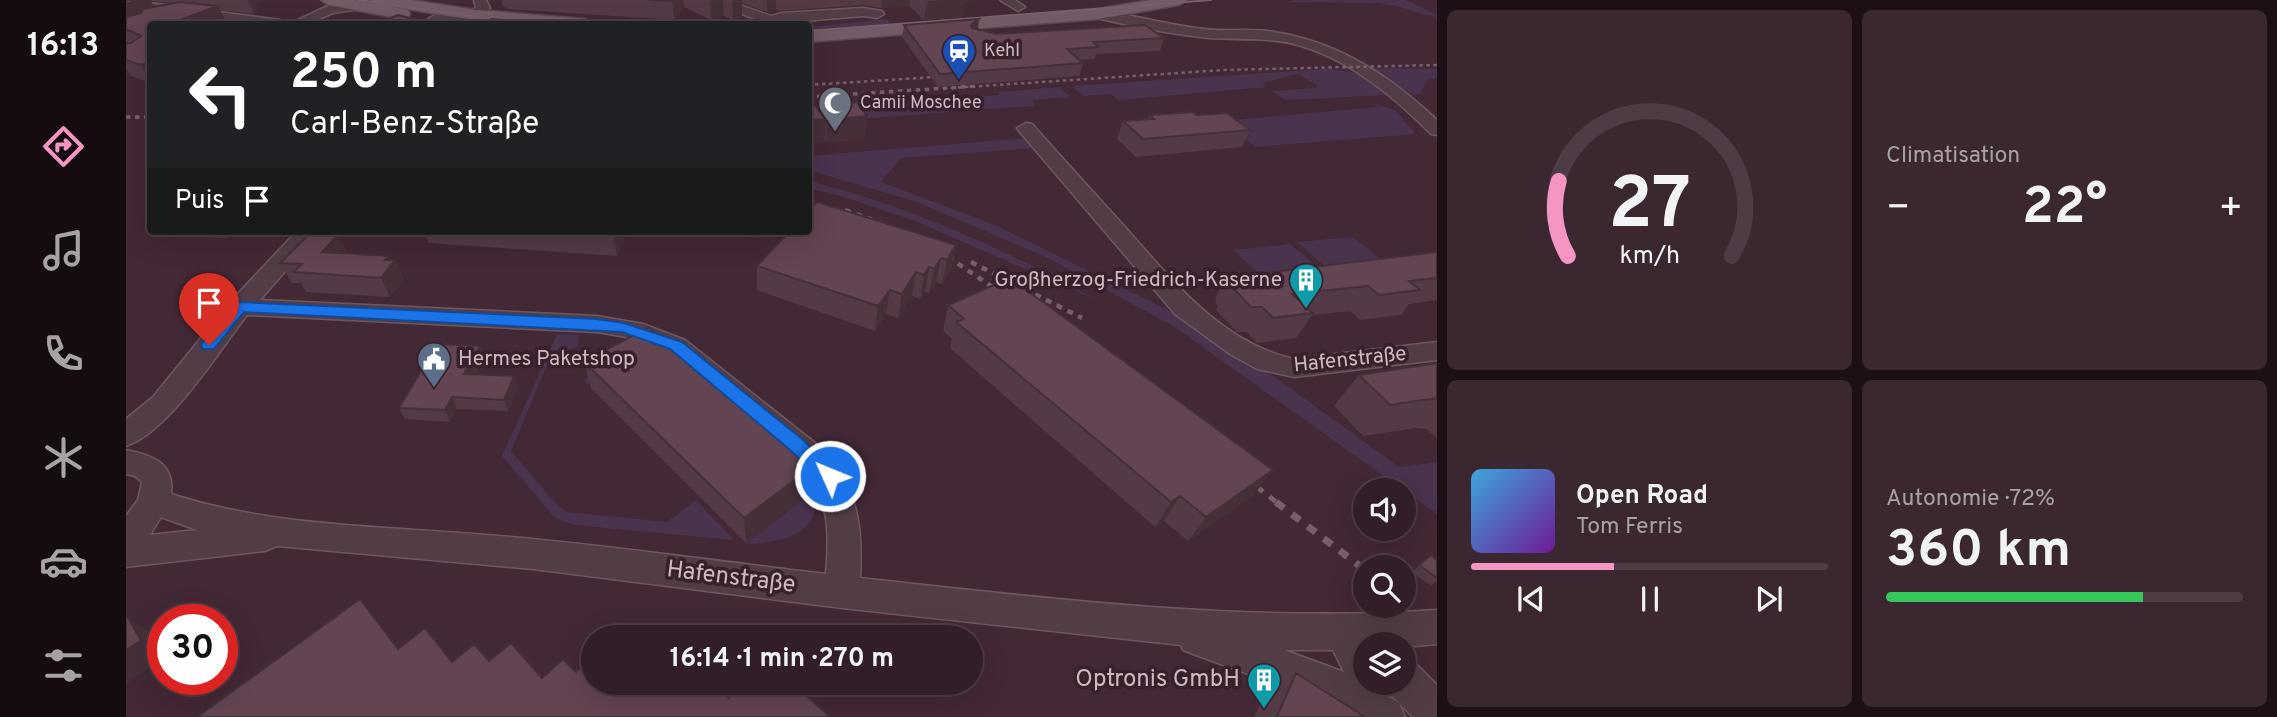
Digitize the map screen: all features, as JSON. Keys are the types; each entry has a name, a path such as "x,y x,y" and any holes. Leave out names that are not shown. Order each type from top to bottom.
{"main road":[{"path":"379,0 471,15 547,21"},
{"path":"812,37 1096,5 1139,14 1180,0"},
{"path":"327,3 435,19 471,15"},
{"path":"812,22 1012,4 1054,11"}],"street":[{"path":"714,0 762,21"},
{"path":"864,0 879,15"},
{"path":"126,3 261,21"},
{"path":"300,21 327,3"},
{"path":"1096,5 1191,32 1265,35 1317,46 1385,82 1437,130"},
{"path":"158,21 190,10"},
{"path":"768,21 782,17 863,12 879,15"},
{"path":"978,38 1124,27 1139,14 1156,23"},
{"name":"Hafenstraße","path":"1026,128 1184,308 1239,348 1265,362 1294,368 1437,351"},
{"path":"126,538 138,527 155,502 157,481 152,471 132,463 163,404 240,307 305,235"},
{"path":"240,307 597,324 643,332 676,346 811,457 830,476 841,500 845,532 842,592"},
{"path":"126,435 163,404"},
{"name":"Hafenstraße","path":"155,502 185,514 294,534 528,553 842,592 1167,627 1353,637"},
{"name":"Hafenstraße","path":"126,552 294,534"},
{"name":"Hafenstraße","path":"1167,627 1328,684 1385,717"},
{"name":"Hafenstraße","path":"1396,632 1437,627"},
{"path":"1416,692 1437,713"},
{"path":"1379,695 1394,717"}],"shaded area":[{"path":"1406,0 1437,15 1437,18 1377,3 1285,2"},
{"path":"887,19 896,28 812,34 812,27"},
{"path":"1371,68 1437,69 1437,78 1427,80 1420,94 1413,95"},
{"path":"1324,69 1368,77 1388,95 1286,100 1271,91 1316,88 1317,85 1298,74 1263,83 1266,87 1118,100 1111,94 1083,96 1073,86"},
{"path":"1060,87 1071,97 1032,100 1036,106 812,123 812,111 999,95 998,92"},
{"path":"1374,104 1396,110 1415,134 1255,147 1221,121 1378,107"},
{"path":"1026,138 1034,148 901,158 881,182 995,225 1168,310 1219,347 1275,377 1399,467 1437,462 1437,514 1416,499 1416,478 1386,478 1173,326 1048,258 917,202 812,171 812,156"},
{"path":"812,182 884,203 957,231 1097,300 915,221 838,195 812,190"},
{"path":"1352,237 1391,266 1332,273 1297,242"},
{"path":"1290,244 1324,273 1265,280 1234,250"},
{"path":"557,334 579,335 577,347 551,355 511,451 558,506 567,512 667,522 696,500 734,540 575,525 555,518 502,456"},
{"path":"646,348 652,350 587,385 585,380 615,352 624,360"},
{"path":"653,351 678,367 801,473 811,491 815,506 812,518 805,528 780,540 746,544 811,493"}],"building":[{"path":"180,2 218,6 177,21 147,21 147,63 141,65 126,60 126,43 131,43 141,36 126,30 126,17 141,13 143,9"},
{"path":"398,15 421,21 383,21"},
{"path":"979,19 971,25 972,28 996,34 1145,25 1164,38 1093,42 1098,47 1067,49 1083,63 940,74 904,25"},
{"path":"857,102 867,116 827,120 818,106"},
{"path":"812,106 815,106 826,119 812,120"},
{"path":"1193,112 1197,115 1227,113 1250,130 1143,139 1123,121 1154,119 1150,115"},
{"path":"817,202 956,245 947,260 941,258 934,269 929,267 924,275 916,272 902,294 890,290 878,306 757,266 786,235 812,235 812,207"},
{"path":"308,235 338,235 322,252 389,256 385,260 395,260 381,278 294,272 302,264 280,263"},
{"path":"1437,252 1437,278 1409,281 1420,290 1379,295 1368,286 1292,294 1313,313 1273,318 1262,307 1251,307 1230,285 1234,284 1228,278 1233,278 1228,274 1252,271 1255,274"},
{"path":"1010,278 1273,470 1206,517 1180,496 1171,502 956,322 964,319 948,305"},
{"path":"648,327 812,467 744,518 584,362"},
{"path":"437,344 480,346 464,374 514,376 504,400 452,397 445,410 399,408"},
{"path":"1437,363 1437,398 1390,405 1359,375"},
{"path":"1431,555 1437,560 1437,578 1419,565"},
{"path":"360,599 398,649 425,628 452,662 474,644 489,661 511,643 542,678 563,659 576,672 581,667 581,695 726,695 729,698 731,695 805,695 830,717 197,717 227,695 238,695 238,687"},
{"path":"128,617 141,641 126,650 126,618"},
{"path":"1296,673 1365,717 1277,717"}],"tram line":[{"path":"359,0 509,21"},
{"path":"812,31 1211,0"}],"railway":[{"path":"951,88 1223,70 1437,65"},
{"path":"812,85 951,76"},
{"path":"812,97 978,86"},
{"path":"126,117 147,117"},
{"path":"845,210 897,229"},
{"path":"938,250 1007,297"},
{"path":"971,262 1082,318"},
{"path":"1244,477 1279,504"},
{"path":"1276,502 1353,561"}],"place":[{"name":"Kehl","path":"959,81"},
{"name":"Camii Moschee","path":"835,133"},
{"name":"Großherzog-Friedrich-Kaserne","path":"1306,310"},
{"name":"Hermes Paketshop","path":"434,389"},
{"name":"Optronis GmbH","path":"1264,710"}],"route":[{"path":"209,345 240,307 597,324 643,332 676,346 695,360 830,476"}]}
